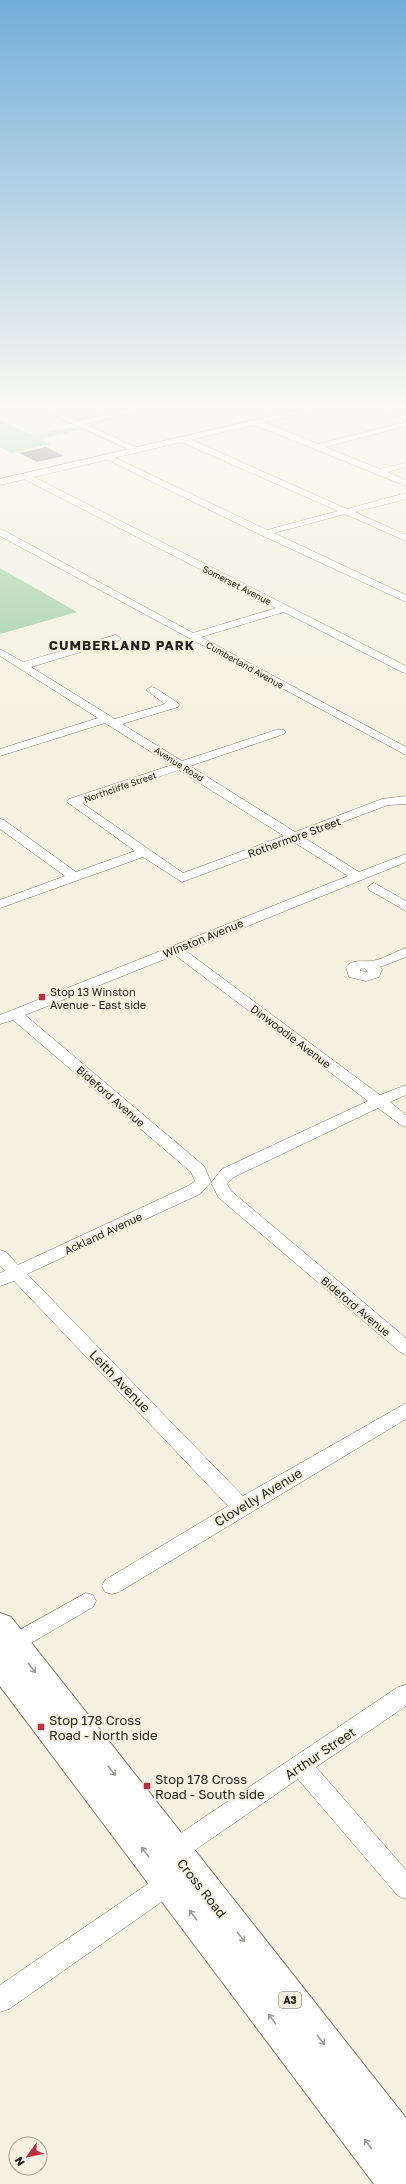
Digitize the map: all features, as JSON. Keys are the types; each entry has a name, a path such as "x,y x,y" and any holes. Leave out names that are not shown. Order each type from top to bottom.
{"highway":[{"name":"Cross Road","path":"3,1646 171,1867 396,2174"}],"street":[{"name":"Somerset Avenue","path":"87,508 283,608 403,667"},
{"path":"212,508 406,599"},
{"path":"337,508 406,538"},
{"path":"264,533 361,508"},
{"name":"Cumberland Avenue","path":"0,532 406,752"},
{"path":"192,636 283,608"},
{"path":"22,666 116,638"},
{"name":"Avenue Road","path":"0,652 358,877"},
{"path":"0,753 174,704 151,690"},
{"name":"Northcliffe Street","path":"144,852 73,802 280,732"},
{"name":"Rothermore Street","path":"144,852 182,878 386,802 406,800"},
{"path":"0,823 75,877"},
{"path":"0,904 144,852"},
{"name":"Winston Avenue","path":"0,1020 406,858"},
{"path":"374,887 406,907"},
{"name":"Dinwoodie Avenue","path":"175,949 406,1122"},
{"path":"371,966 406,952"},
{"name":"Bideford Avenue","path":"15,1014 406,1348"},
{"name":"Ackland Avenue","path":"0,1280 211,1182 406,1088"},
{"name":"Leith Avenue","path":"0,1256 241,1507"},
{"name":"Clovelly Avenue","path":"112,1586 241,1507 406,1410"},
{"path":"3,1646 86,1601"},
{"name":"Arthur Street","path":"0,2000 301,1766 406,1694"},
{"path":"301,1766 406,1888"}],"green space":[{"path":"0,568 77,612 0,634"}],"place":[{"name":"Stop 13 Winston Avenue - East side","path":"42,997"},
{"name":"Stop 178 Cross Road - North side","path":"41,1727"},
{"name":"Stop 178 Cross Road - South side","path":"147,1786"}],"district":[{"name":"CUMBERLAND PARK","path":"122,645"}]}
